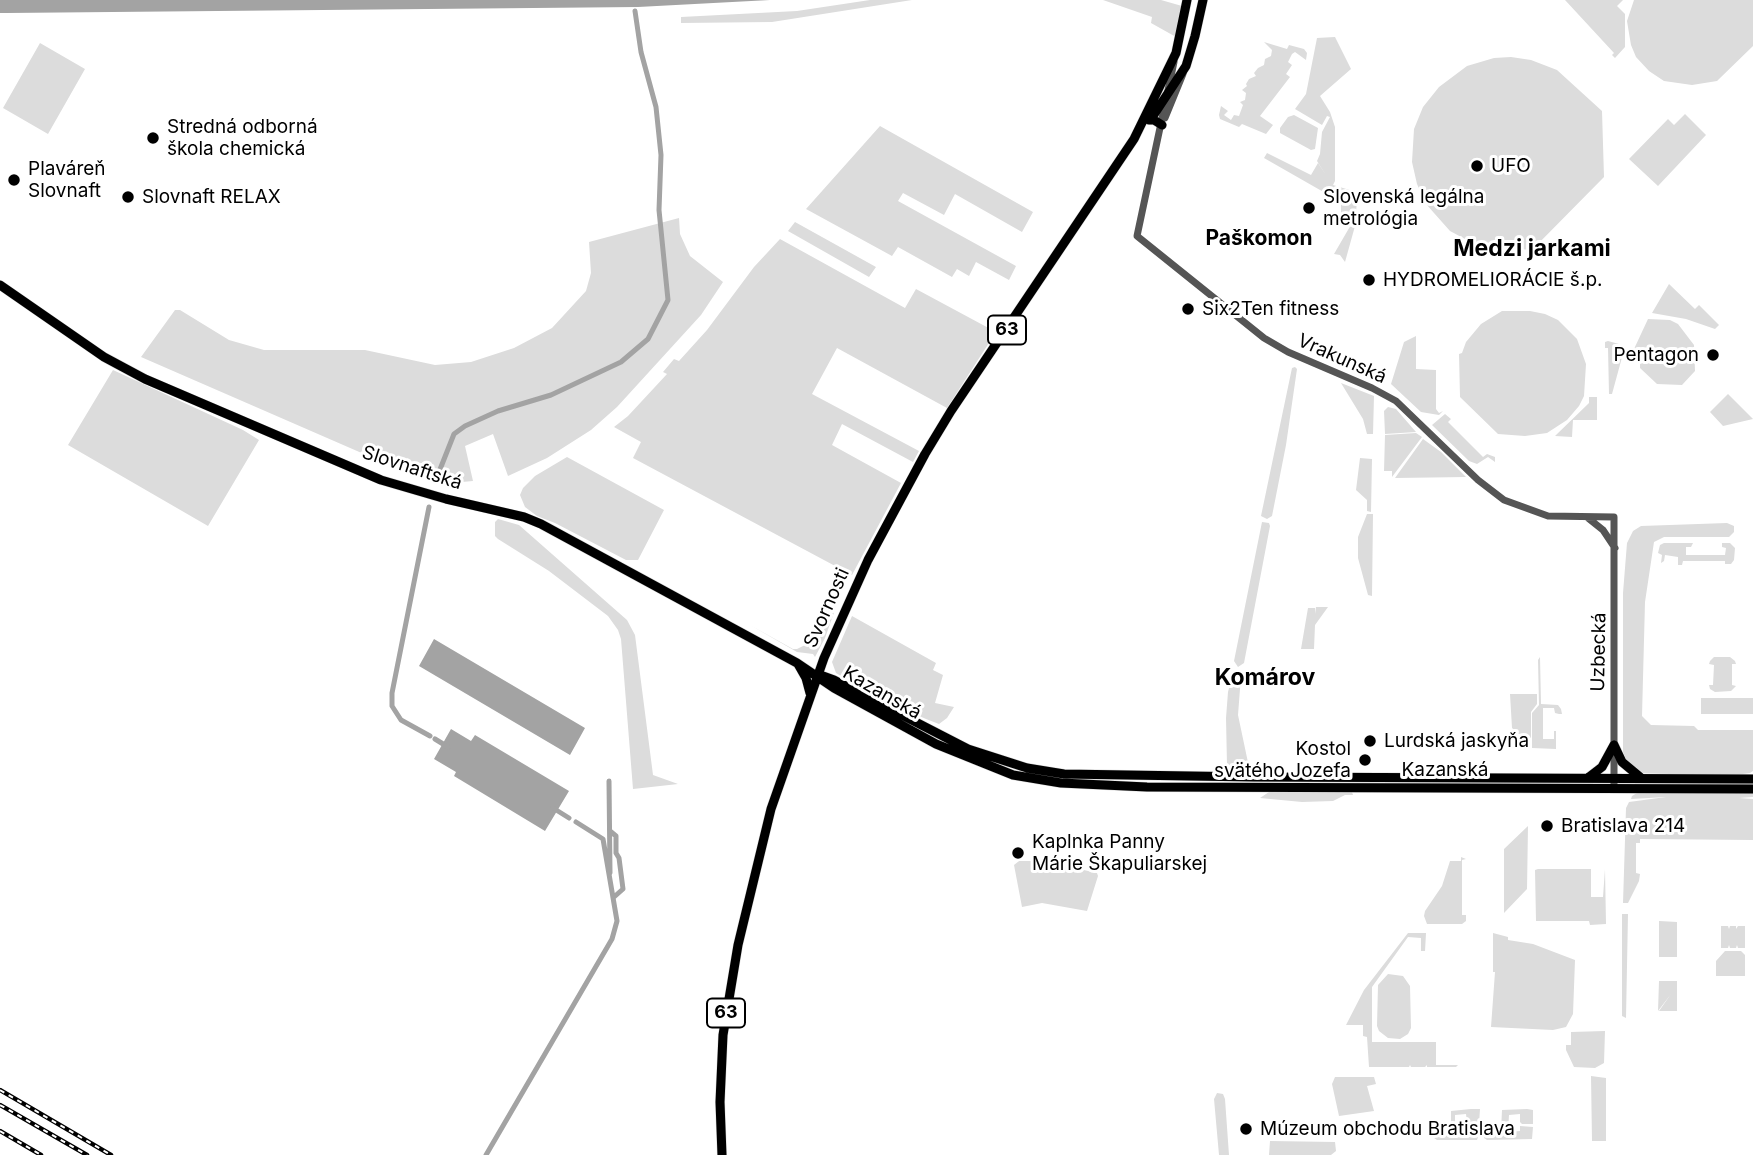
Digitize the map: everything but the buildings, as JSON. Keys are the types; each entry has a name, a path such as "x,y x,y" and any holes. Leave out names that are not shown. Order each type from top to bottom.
{"main road":[{"name":"63","path":"1176,53 1187,0"},
{"name":"63","path":"1167,92 1185,66 1203,0"},
{"name":"Svornosti","path":"1134,139 1176,53"},
{"name":"Svornosti","path":"722,1155 720,1102 723,1035 738,945 768,821 824,658 868,560 925,454 1167,92"},
{"path":"1149,120 1162,125"},
{"name":"Slovnaftská","path":"0,285 104,357 145,379 381,480 446,499 524,517 541,524 818,675"},
{"path":"824,658 834,684 810,695 806,678 797,663 824,658"},
{"name":"Kazanská","path":"818,675 959,755 1006,773 1036,780 1147,787 1614,783 1753,789"},
{"name":"Kazanská","path":"834,684 960,746 1016,765 1063,774 1588,778 1614,783 1642,778 1753,779"},
{"path":"1588,778 1602,767 1614,744"},
{"path":"1614,744 1622,762 1642,778"}],"street":[{"path":"1162,125 1176,53"},
{"path":"1162,125 1185,66"},
{"name":"Vrakunská","path":"1162,125 1137,236 1264,338 1396,401 1500,498 1518,507 1548,516 1614,517"},
{"name":"Uzbecká","path":"1614,517 1614,783"},
{"path":"1587,518 1603,530 1615,549"}],"shaded area":[{"path":"0,0 770,0 638,7 0,13"},
{"path":"870,0 912,0 772,22 681,23 681,17 797,11"},
{"path":"1103,0 1161,0 1182,6 1176,37 1151,23 1152,17"},
{"path":"1565,0 1623,0 1617,6 1625,14 1625,47 1615,58 1612,55 1614,53"},
{"path":"1634,0 1753,0 1753,46 1717,81 1692,85 1664,81 1649,71 1636,57 1631,45 1627,21"},
{"path":"1335,37 1351,69 1320,96 1335,127 1333,185 1353,191 1358,198 1335,187 1357,200 1355,226 1345,262 1340,255 1334,254 1352,223 1341,216 1341,202 1264,158 1267,153 1311,175 1318,163 1326,175 1317,161 1322,132 1330,117 1327,116 1322,125 1295,109 1306,94 1317,38"},
{"path":"1264,42 1287,49 1289,45 1304,49 1307,53 1306,60 1295,52 1292,54 1288,62 1292,65 1286,74 1290,77 1260,116 1273,125 1266,134 1242,124 1239,127 1220,119 1219,115 1221,106 1228,111 1224,115 1231,120 1234,115 1239,116 1243,105 1240,102 1245,100 1246,93 1242,90 1249,79 1256,76 1254,73 1264,65 1265,59 1271,56 1272,50"},
{"path":"40,43 85,69 48,134 3,108"},
{"path":"1494,58 1531,60 1557,70 1602,111 1604,177 1532,250 1478,246 1450,231 1426,204 1417,184 1412,162 1414,129 1423,107 1439,87 1467,66"},
{"path":"1685,114 1706,135 1658,186 1629,159 1668,119 1674,125"},
{"path":"1294,115 1318,128 1315,149 1311,150 1280,133 1280,128 1288,117"},
{"path":"880,126 1033,212 1022,232 955,194 944,215 903,193 898,201 1016,266 1009,280 976,262 969,276 957,269 952,277 898,247 892,256 806,209"},
{"path":"679,218 680,234 690,256 723,282 701,315 617,407 591,430 547,458 508,476 493,434 465,446 473,481 451,483 403,471 141,357 175,310 180,310 229,340 264,350 365,350 435,365 471,362 514,348 552,328 586,291 591,273 589,242"},
{"path":"795,222 876,267 869,277 788,231"},
{"path":"780,239 905,308 916,289 996,332 947,408 837,348 812,394 919,451 913,462 842,424 832,445 901,483 852,575 633,458 641,442 614,427 628,416 667,374 663,372 674,359 679,361 707,330 754,267"},
{"path":"1669,284 1695,309 1699,305 1719,325 1715,329 1686,319 1652,313"},
{"path":"1502,311 1545,314 1558,320 1577,339 1586,364 1584,396 1567,420 1547,433 1525,436 1498,434 1460,397 1459,354 1481,324"},
{"path":"1648,319 1670,320 1678,324 1694,345 1695,371 1682,385 1657,384 1640,368 1640,350 1634,349"},
{"path":"1416,336 1416,369 1436,370 1436,409 1439,413 1443,411 1439,415 1421,412 1391,384 1404,342"},
{"path":"1605,342 1619,344 1624,350 1612,394 1609,394 1608,348 1605,348"},
{"path":"1292,368 1297,369 1286,445 1272,516 1267,519 1261,516"},
{"path":"113,370 259,440 208,526 68,445"},
{"path":"1341,383 1374,396 1373,434 1367,434 1363,419"},
{"path":"1728,394 1753,419 1723,426 1710,412"},
{"path":"1589,397 1597,397 1597,420 1573,420 1572,437 1555,436 1589,403"},
{"path":"1388,407 1396,409 1416,432 1385,434 1384,411"},
{"path":"1445,414 1451,419 1448,422 1483,457 1487,454 1495,457 1495,462 1488,457 1477,464 1469,461 1432,425"},
{"path":"1416,433 1422,437 1392,477 1392,471 1384,471 1385,435"},
{"path":"1423,439 1441,452 1466,477 1395,478"},
{"path":"567,457 664,510 638,560 626,560 537,516 525,507 520,495 523,488 535,476"},
{"path":"1360,458 1372,459 1371,512 1367,511 1367,500 1356,490"},
{"path":"1367,514 1373,514 1372,596 1368,595 1358,558 1358,537"},
{"path":"498,519 519,525 627,620 635,635 653,775 678,784 633,789 621,639 618,630 608,616 549,571 498,539 495,536 495,522"},
{"path":"1262,522 1269,523 1270,526 1244,663 1238,667 1234,661"},
{"path":"1727,523 1734,526 1734,532 1729,537 1664,537 1654,542 1645,602 1642,716 1651,725 1694,726 1698,730 1753,730 1753,771 1728,776 1640,773 1627,762 1623,752 1623,593 1627,543 1633,531 1641,526"},
{"path":"1693,543 1691,547 1686,547 1686,555 1725,555 1726,548 1722,547 1722,543 1730,543 1735,548 1734,560 1731,564 1725,564 1725,561 1683,561 1682,565 1678,565 1678,557 1665,555 1661,563 1662,555 1658,553 1660,545"},
{"path":"829,598 837,604 815,657 813,654 797,652 750,625 797,649 819,638 825,621 828,620 821,609 825,611 829,604 825,602"},
{"path":"1316,607 1328,607 1315,625 1314,649 1301,649 1308,608 1315,608 1315,614"},
{"path":"852,616 936,663 933,670 943,675 935,703 954,707 947,718 939,724 926,719 873,695 836,673 832,662"},
{"path":"434,639 585,728 570,755 419,666"},
{"path":"1540,657 1541,704 1558,705 1562,714 1555,713 1554,708 1543,708 1543,739 1554,739 1556,731 1556,749 1532,748 1532,713 1539,705"},
{"path":"1714,657 1730,657 1735,661 1736,664 1732,664 1732,685 1736,686 1731,691 1715,692 1710,689 1709,685 1713,685 1714,665 1709,664"},
{"path":"1233,672 1241,676 1238,715 1250,772 1225,772 1228,692"},
{"path":"1510,694 1537,694 1537,704 1531,712 1531,738 1521,736 1512,728"},
{"path":"1701,698 1753,698 1753,714 1701,714"},
{"path":"451,729 471,741 475,735 569,791 545,831 454,776 456,772 434,759"},
{"path":"1269,792 1352,792 1353,795 1345,795 1333,801 1302,802 1260,798"},
{"path":"1637,793 1753,794 1753,797 1739,798 1753,799 1753,840 1640,839 1640,843 1636,843 1636,873 1640,874 1639,881 1628,903 1623,903 1626,808 1629,802 1666,797 1631,799 1632,796"},
{"path":"1528,826 1527,889 1504,913 1504,849"},
{"path":"1461,857 1466,859 1462,860 1462,915 1466,915 1466,921 1462,924 1427,924 1425,911 1442,886 1450,861 1461,861"},
{"path":"1019,861 1044,861 1097,873 1087,911 1042,903 1022,907 1014,865"},
{"path":"1591,869 1591,897 1603,897 1605,869 1606,924 1590,925 1589,921 1536,921 1535,870"},
{"path":"1622,914 1628,914 1626,1018 1622,1016"},
{"path":"1659,921 1677,922 1677,957 1659,957"},
{"path":"1721,926 1728,926 1729,929 1730,926 1736,926 1736,929 1738,926 1745,926 1745,948 1738,948 1737,945 1736,948 1730,948 1729,945 1728,948 1721,948"},
{"path":"1408,933 1426,933 1425,951 1421,951 1421,938 1408,937 1372,987 1372,1042 1436,1042 1436,1065 1458,1065 1456,1067 1369,1067 1367,1037 1363,1036 1363,1025 1346,1025 1364,990"},
{"path":"1493,933 1575,960 1573,1014 1566,1027 1553,1030 1491,1027 1495,972"},
{"path":"1725,951 1741,951 1745,955 1745,976 1716,976 1716,961"},
{"path":"1388,974 1403,976 1410,986 1411,1028 1408,1034 1400,1039 1388,1038 1377,1026 1378,985"},
{"path":"1659,981 1677,981 1677,1011 1659,1011 1671,994 1658,1011"},
{"path":"1605,1031 1604,1063 1595,1068 1574,1067 1566,1050 1566,1045 1571,1045 1571,1032"},
{"path":"1591,1076 1606,1078 1606,1141 1592,1141"},
{"path":"1335,1077 1374,1077 1376,1084 1367,1086 1374,1111 1339,1116 1332,1084"},
{"path":"1217,1093 1223,1094 1225,1099 1229,1155 1219,1155 1214,1099"},
{"path":"1480,1109 1479,1124 1469,1124 1466,1114 1455,1115 1455,1131 1477,1127 1477,1140 1437,1140 1431,1136 1430,1129 1451,1131 1451,1111"},
{"path":"1502,1110 1533,1110 1533,1124 1522,1124 1520,1114 1509,1115 1508,1132 1520,1131 1520,1126 1533,1127 1532,1139 1484,1138 1483,1131 1501,1131"},
{"path":"1270,1141 1335,1142 1336,1151 1331,1155 1269,1155"}],"waterway":[{"path":"437,477 454,434 498,411 551,395 621,362 648,339 668,300 659,210 661,155 656,107 641,52 635,11"},
{"path":"429,507 392,693 392,706 401,720 430,736"},
{"path":"435,739 448,747"},
{"path":"609,781 610,873"},
{"path":"553,808 569,818"},
{"path":"486,1155 612,939 617,921 603,839 576,822"},
{"path":"610,831 616,836 616,853 623,889 614,897"}],"railway":[{"path":"0,1090 111,1155"},
{"path":"0,1105 87,1155"},
{"path":"0,1131 41,1155"}],"place":[{"name":"Stredná odborná škola chemická","path":"153,138"},
{"name":"UFO","path":"1477,166"},
{"name":"Plaváreň Slovnaft","path":"14,180"},
{"name":"Slovnaft RELAX","path":"128,197"},
{"name":"Slovenská legálna metrológia","path":"1309,208"},
{"name":"HYDROMELIORÁCIE š.p.","path":"1369,280"},
{"name":"Six2Ten fitness","path":"1188,309"},
{"name":"Pentagon","path":"1713,355"},
{"name":"Lurdská jaskyňa","path":"1370,741"},
{"name":"Kostol svätého Jozefa","path":"1365,760"},
{"name":"Bratislava 214","path":"1547,826"},
{"name":"Kaplnka Panny Márie Škapuliarskej","path":"1018,853"},
{"name":"Múzeum obchodu Bratislava","path":"1246,1129"}],"district":[{"name":"Paškomon","path":"1259,239"},
{"name":"Medzi jarkami","path":"1532,249"},
{"name":"Komárov","path":"1265,678"}]}
